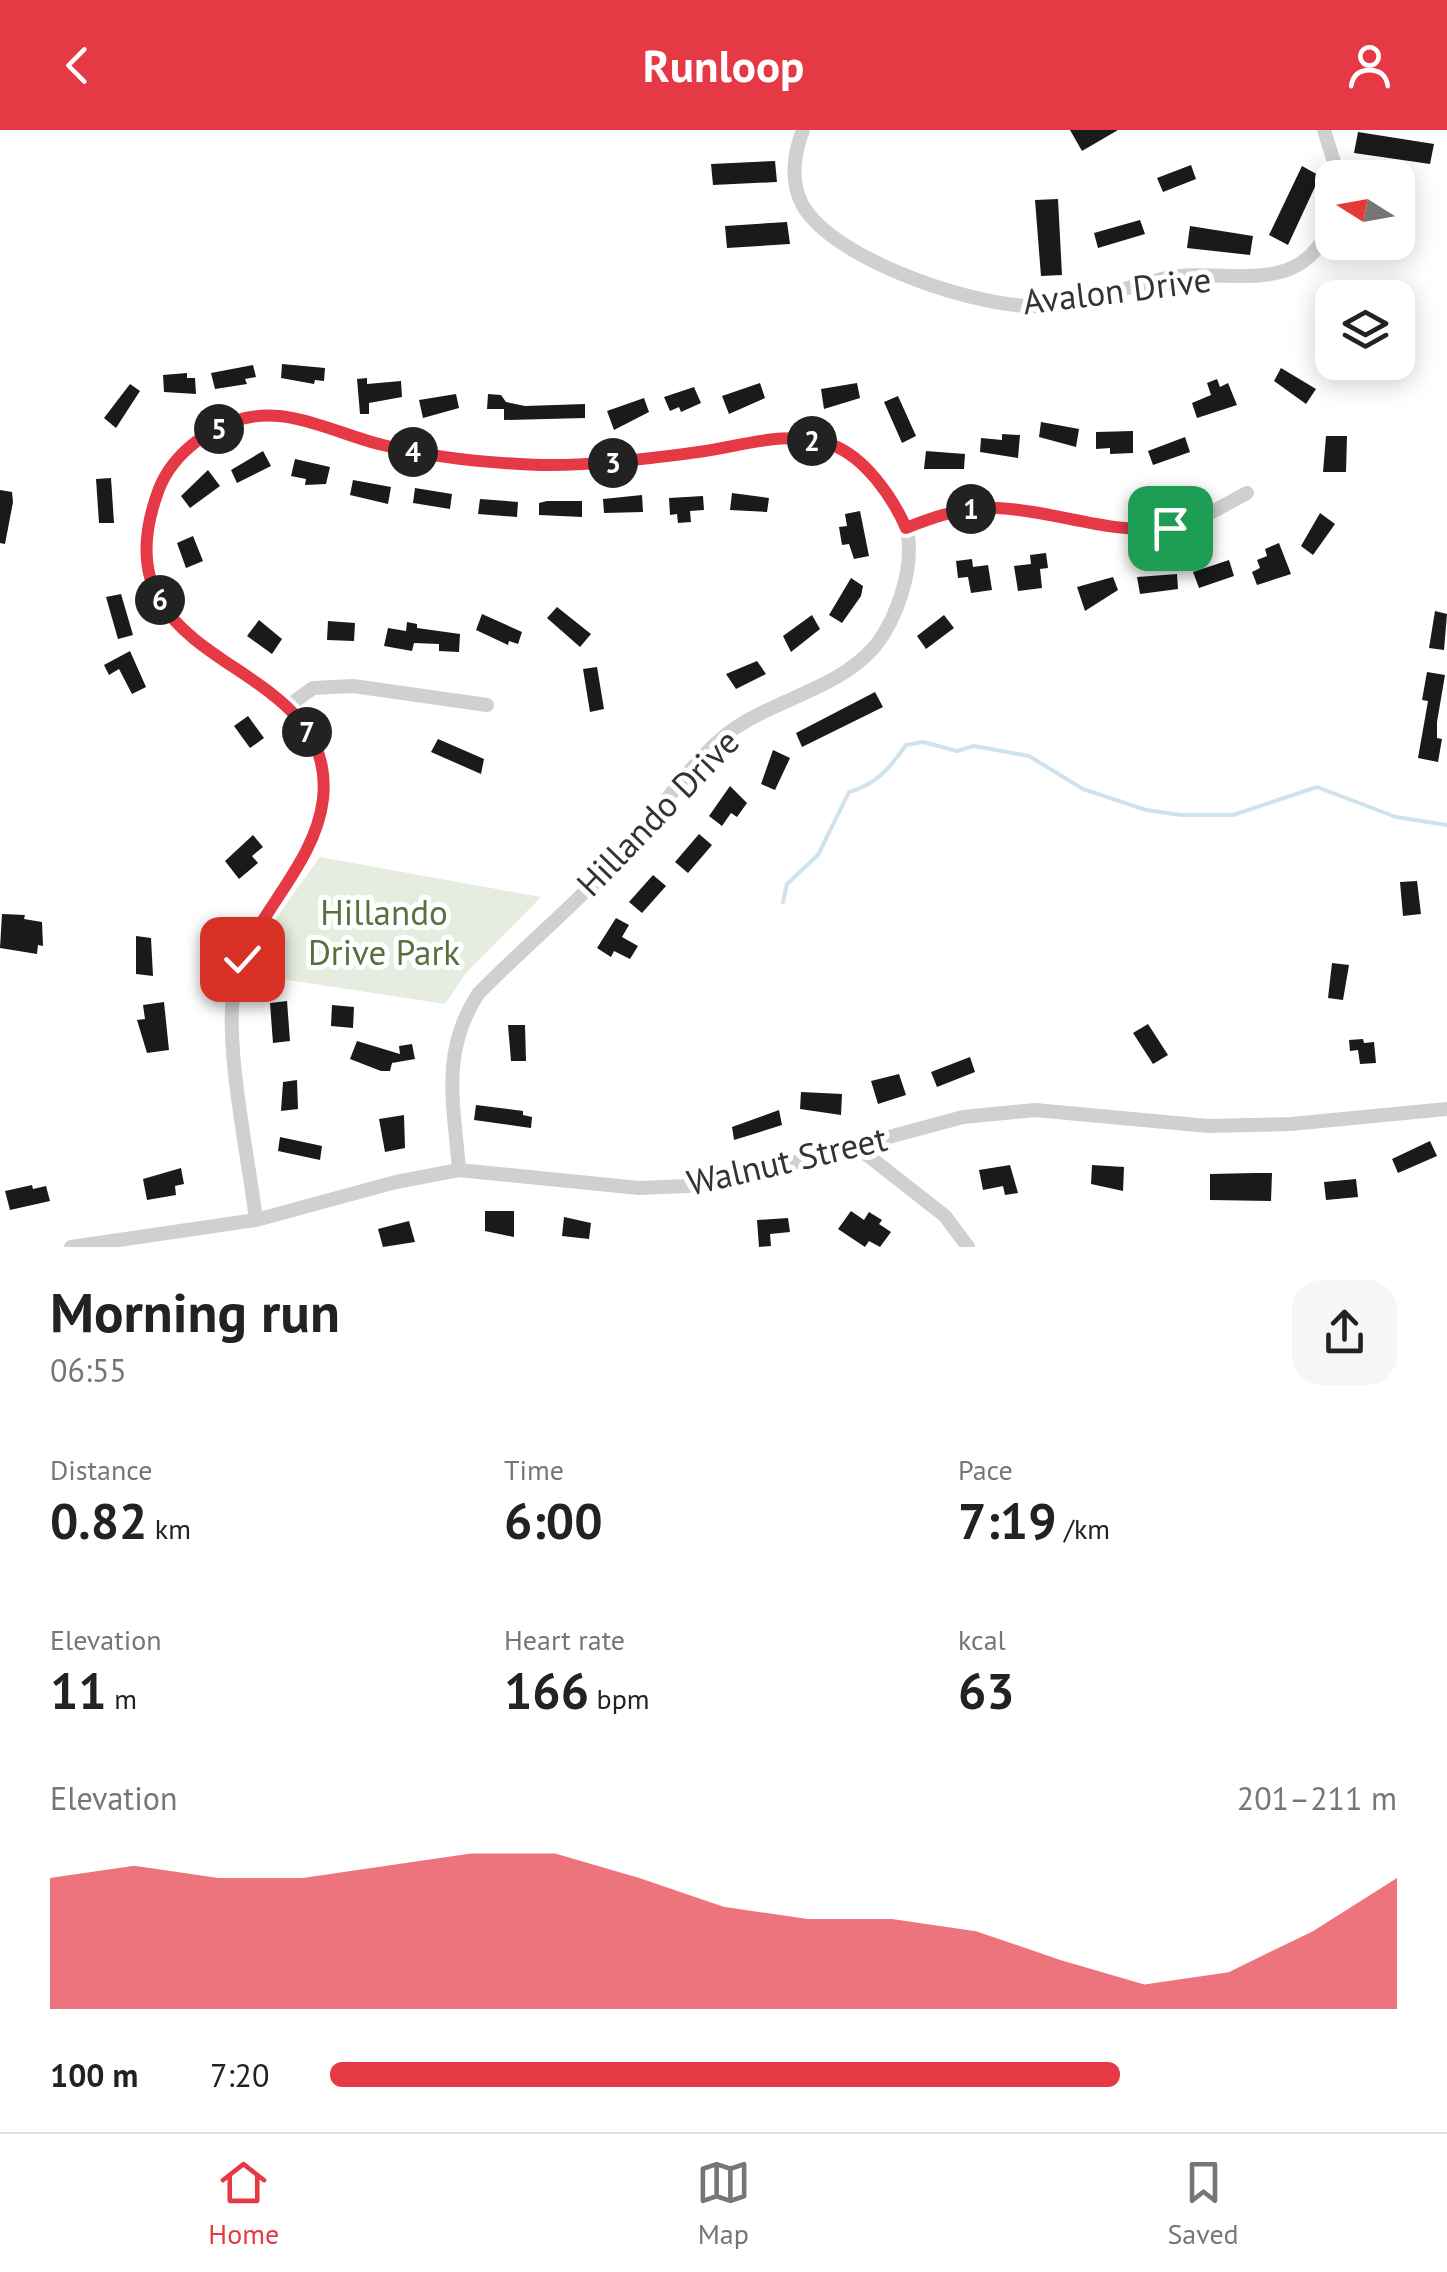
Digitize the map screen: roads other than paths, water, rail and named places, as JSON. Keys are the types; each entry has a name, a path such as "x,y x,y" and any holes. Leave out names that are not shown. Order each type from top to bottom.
{"street":[{"name":"Avalon Drive","path":"803,130 794,175 803,206 819,225 917,282 1004,304 1091,300 1168,278 1269,277 1296,265 1315,247"},
{"path":"1324,130 1334,160"},
{"path":"256,1220 236,1058 234,990 254,930 308,849 323,796 314,745 288,706 178,628 159,598 148,559 154,505 172,465 188,448 245,418 295,418 432,456 539,465 622,462 776,437 815,441 833,446 860,464 906,528 951,513 997,508 1110,528 1155,530 1188,523 1247,493"},
{"name":"Hillando Drive","path":"459,1170 451,1058 463,1018 478,994 619,858 731,730 851,667 870,652 891,621 905,578 906,528"},
{"path":"288,706 313,688 354,686 487,704"},
{"name":"Walnut Street","path":"72,1247 256,1220 396,1182 459,1170 524,1173 639,1188 690,1188 768,1172 963,1117 1034,1110 1208,1126 1291,1124 1447,1109"},
{"path":"857,1147 945,1216 968,1247"}],"waterway":[{"path":"783,902 787,884 818,855 849,792 882,774 906,745 923,742 957,751 974,746 1029,756 1083,789 1146,810 1233,815 1317,787 1396,817 1447,825"}],"park label":[{"name":"Hillando Drive Park","path":"384,933"}]}
